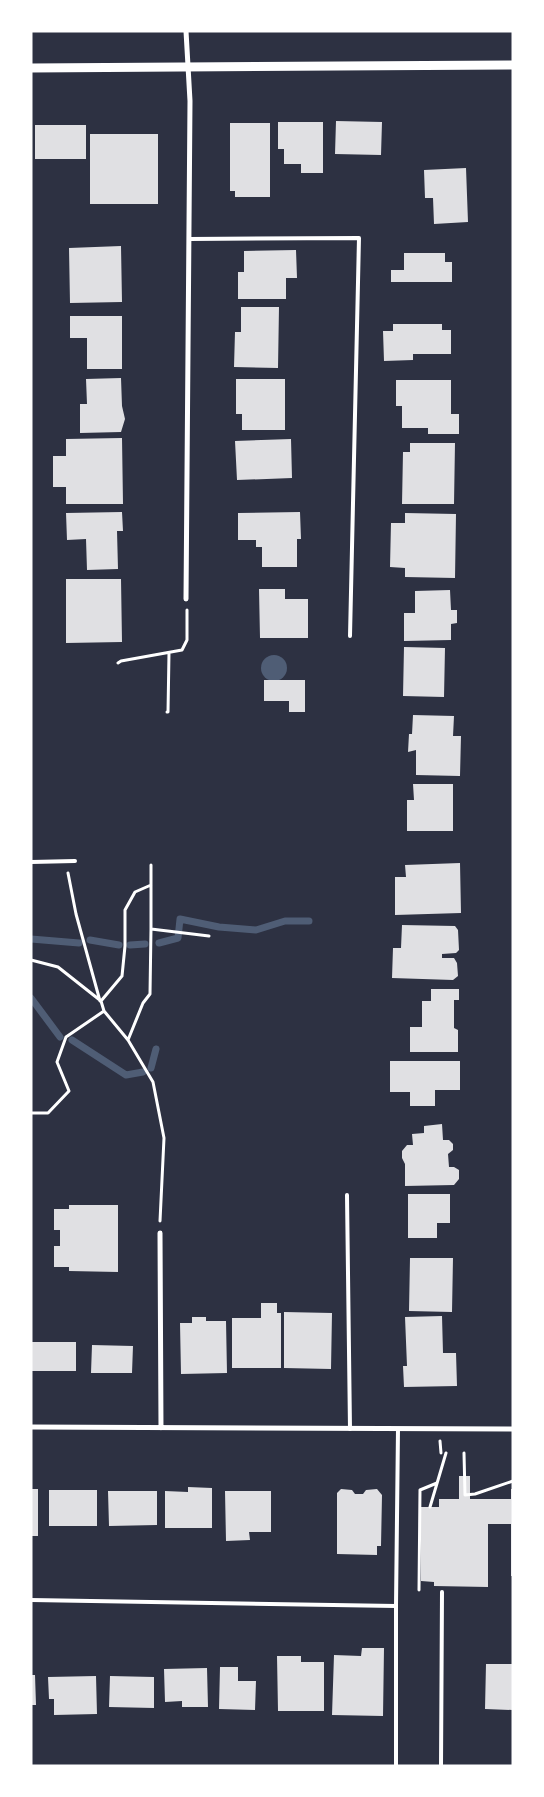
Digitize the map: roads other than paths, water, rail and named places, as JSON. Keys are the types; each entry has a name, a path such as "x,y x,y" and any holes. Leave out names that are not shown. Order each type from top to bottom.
{"street":[{"path":"186,31 190,95 186,599"},
{"path":"31,68 513,65"},
{"path":"160,1233 161,1428"},
{"path":"31,1427 513,1429"}],"lane":[{"path":"189,239 359,238 350,636"},
{"path":"31,862 75,861"},
{"path":"347,1195 350,1429"},
{"path":"396,1766 398,1429"},
{"path":"441,1766 442,1592"},
{"path":"31,1600 396,1606"}],"water":[{"path":"274,655 283,659 287,668 283,677 274,681 265,677 261,668 265,659"}],"waterway":[{"path":"159,943 178,938 180,919 219,927 256,930 285,921 309,921"},
{"path":"31,939 79,943"},
{"path":"90,940 119,945"},
{"path":"130,945 145,944"},
{"path":"31,998 60,1037"},
{"path":"72,1040 126,1075 143,1072"},
{"path":"151,1068 156,1049"}]}
